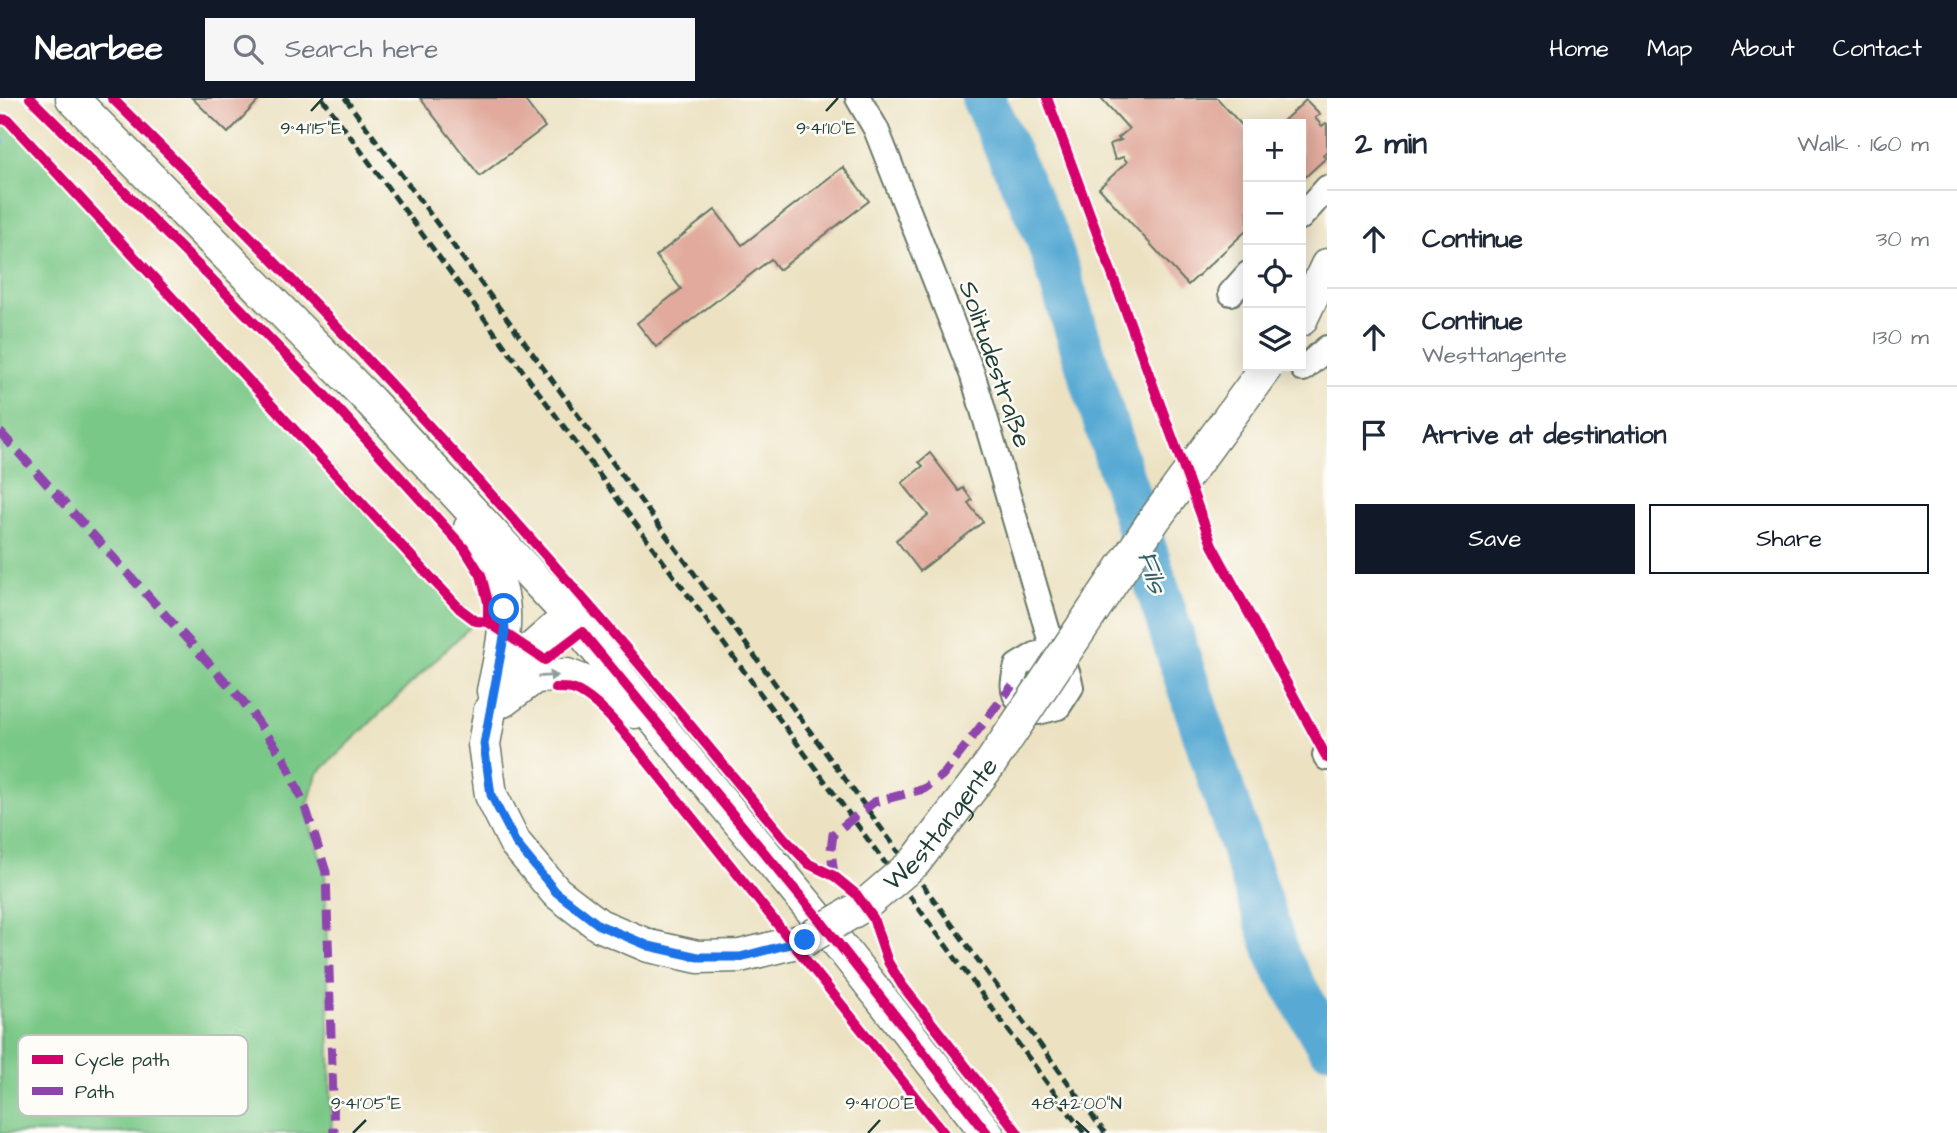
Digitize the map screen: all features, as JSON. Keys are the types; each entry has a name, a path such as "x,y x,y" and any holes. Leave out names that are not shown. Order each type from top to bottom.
{"main road":[{"path":"72,98 361,393 569,616 819,919 987,1133"},
{"path":"1327,265 1301,320 1327,292"},
{"name":"Westtangente","path":"569,616 530,650 511,671 490,709 484,744 491,795 516,843 556,892 599,925 649,946 698,957 740,957 805,940 866,904 915,862 990,764 1154,520 1263,371"},
{"path":"443,481 483,548 500,586 505,632 490,709"},
{"path":"490,709 535,677 567,674 608,691 673,741"}],"street":[{"name":"Solitudestraße","path":"858,98 876,129 973,376 1055,656"},
{"path":"1306,211 1327,188"},
{"path":"1231,293 1243,280"},
{"path":"1306,366 1327,348"}],"green space":[{"path":"0,120 8,121 476,621 317,774 306,811 325,872 332,1133 0,1133"}],"building":[{"path":"192,98 261,98 228,133"},
{"path":"420,98 523,98 545,127 480,176"},
{"path":"1101,98 1217,98 1243,127 1243,234 1188,285 1099,188 1127,162 1123,157 1115,160 1110,144 1121,140 1118,138 1129,129"},
{"path":"1306,100 1320,114 1315,118 1322,126 1327,124 1327,151 1323,155 1326,158 1306,176 1306,119 1285,119"},
{"path":"843,167 869,201 779,270 771,259 656,347 637,323 681,289 656,256 715,210 742,245"},
{"path":"930,453 959,491 963,488 972,500 968,503 983,522 920,571 896,540 928,515 902,483 923,466 919,462"}],"waterway":[{"name":"Fils","path":"983,98 1047,237 1182,667 1279,959 1327,1044"}],"railway":[{"path":"322,98 1084,1133"},
{"path":"345,98 1105,1133"}],"marked path":[{"path":"0,432 242,700 285,760 307,812 326,872 334,1133"},
{"path":"834,876 831,850 833,834 874,802 924,789 944,774 1012,686"}],"cycle path":[{"path":"30,98 343,414 464,548 481,575 488,602 488,622"},
{"path":"112,98 238,224 483,485 624,646 784,838 809,864 834,876 856,894 873,918 888,962 902,985 1018,1133"},
{"path":"1047,98 1212,545 1327,758"},
{"path":"0,119 8,120 460,609 476,621 488,622 545,660 582,632 819,919 987,1133"},
{"path":"555,688 580,692 619,727 944,1133"}],"route":[{"path":"504,609 505,632 484,744 491,795 516,843 556,892 599,925 649,946 698,957 740,957 805,940"}]}
